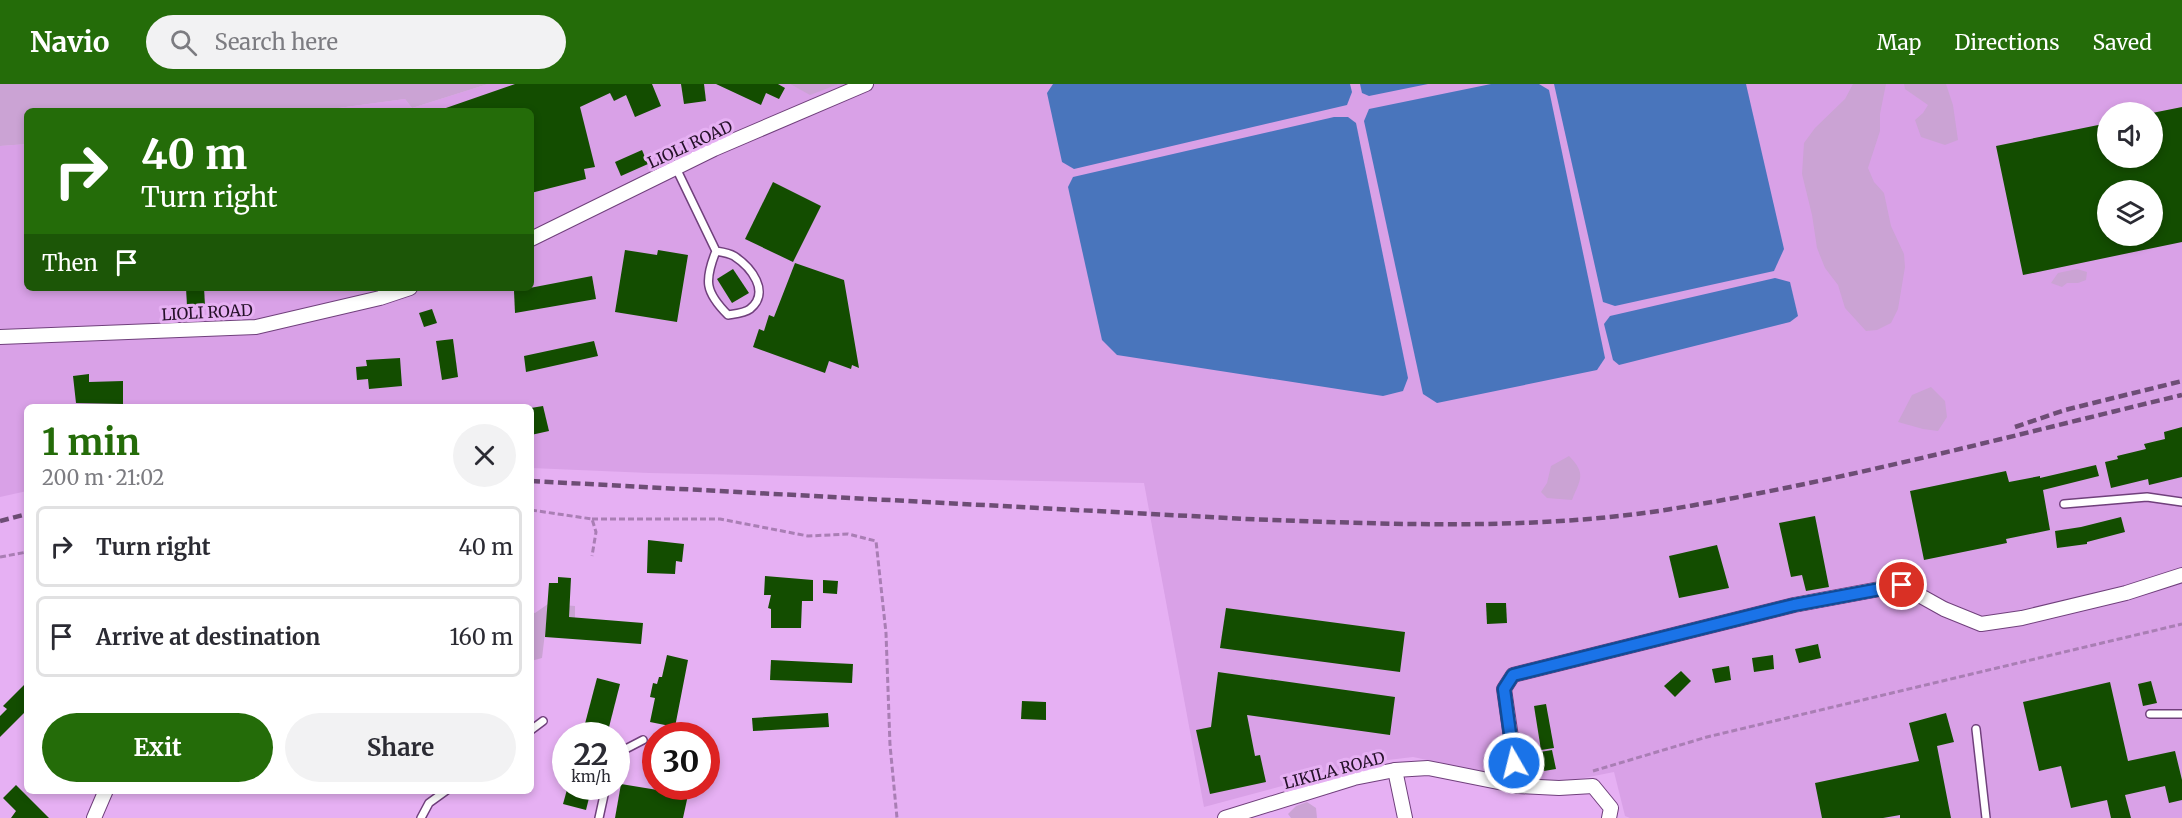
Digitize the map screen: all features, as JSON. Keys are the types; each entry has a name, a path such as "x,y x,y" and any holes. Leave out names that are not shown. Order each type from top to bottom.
{"street":[{"name":"LIOLI ROAD","path":"534,239 714,149 866,84"},
{"name":"LIOLI ROAD","path":"0,337 255,327 401,291"},
{"path":"1518,786 1504,689 1513,675 1794,605 1902,585 1944,609 1981,624 2022,618 2114,596 2182,575"},
{"name":"LIKILA ROAD","path":"1225,818 1354,778 1395,770 1428,768 1518,786 1559,788 1593,786"},
{"path":"1395,770 1405,818"},
{"path":"1593,786 1611,808 1609,818"},
{"path":"94,818 104,794"}],"lane":[{"path":"676,168 716,251 709,269 708,285 713,300 728,315 749,311 757,301 760,287 754,275 732,255 716,251"},
{"path":"2064,504 2147,497 2182,502"},
{"path":"2150,714 2182,714"},
{"path":"534,728 543,721"},
{"path":"1976,729 1986,818"},
{"path":"630,746 642,740"},
{"path":"421,818 429,803 441,794"},
{"path":"599,818 603,800"}],"path":[{"path":"534,510 592,519 720,519 808,536 848,534 876,541 886,633 890,745 897,818"},
{"path":"592,519 596,532 592,556"},
{"path":"0,557 24,553"},
{"path":"1593,786 1591,771 1707,737 2182,624"}],"shaded area":[{"path":"0,84 488,84 412,108 405,99 338,108 24,108 24,144 0,146"},
{"path":"488,84 790,84 810,94 839,84 2182,84 2182,818 1630,818 1625,816 1614,772 1554,784 1531,782 1413,757 1371,762 1204,807 1144,483 649,473 534,468 534,404 24,404 24,492 0,497 0,146 24,144 24,291 534,291 534,108 412,108"},
{"path":"790,84 839,84 810,95"},
{"path":"1853,84 1886,84 1880,114 1880,131 1868,168 1874,182 1884,193 1891,226 1904,254 1905,267 1898,309 1891,323 1877,330 1866,331 1845,308 1838,285 1825,268 1817,248 1802,174 1804,143 1815,128 1845,99"},
{"path":"1904,84 1946,84 1953,105 1958,140 1945,145 1921,137 1915,120 1928,105 1905,89"},
{"path":"405,99 412,108 338,108"},
{"path":"2077,269 2087,272 2086,280 2067,283 2062,287 2051,283 2058,273"},
{"path":"1931,387 1945,401 1947,417 1938,431 1898,422 1912,395"},
{"path":"1569,456 1580,473 1572,500 1547,498 1541,492 1547,483 1551,466"},
{"path":"548,604 575,606 575,618 547,616 542,658 534,660 534,613"},
{"path":"1307,802 1316,808 1317,818 1291,818 1288,814 1296,806"}],"water":[{"path":"1053,84 1350,84 1352,92 1347,105 1074,169 1062,162 1047,93"},
{"path":"1360,84 1428,84 1369,96 1362,93"},
{"path":"1491,84 1539,84 1549,90 1605,358 1597,370 1437,403 1423,394 1364,121 1369,109"},
{"path":"1554,84 1746,84 1784,249 1774,271 1615,306 1603,302"},
{"path":"1334,117 1348,117 1356,123 1408,378 1403,391 1383,396 1117,355 1102,340 1068,187 1073,177"},
{"path":"1775,278 1790,282 1798,316 1790,322 1619,365 1613,360 1604,324 1610,316"}],"building":[{"path":"515,84 652,84 661,106 635,117 626,95 614,101 610,93 580,107 595,167 584,169 586,179 534,192 534,108 446,108"},
{"path":"681,84 704,84 706,101 684,104"},
{"path":"716,84 778,84 785,88 779,99 766,93 761,105"},
{"path":"2182,107 2182,242 2163,246 2163,180 2097,180 2097,246 2163,246 2023,275 1996,146 2097,125 2097,168 2163,168 2163,111"},
{"path":"642,150 648,164 621,176 615,162"},
{"path":"773,182 821,206 793,262 745,239"},
{"path":"625,250 657,255 658,250 688,255 677,322 615,312"},
{"path":"795,263 844,280 859,368 852,365 851,369 829,361 825,373 753,347 759,329 764,331 769,315 774,317"},
{"path":"733,269 749,293 732,303 717,279"},
{"path":"592,276 596,299 515,313 514,291 534,291 534,287"},
{"path":"186,291 204,291 205,305 187,306"},
{"path":"432,309 437,323 424,327 419,313"},
{"path":"453,339 458,377 442,380 436,341"},
{"path":"594,341 598,356 526,372 524,356"},
{"path":"400,358 402,386 369,389 368,379 357,380 356,367 367,366 366,360"},
{"path":"89,374 89,382 123,381 123,404 76,403 73,376"},
{"path":"543,406 549,431 534,434 534,408"},
{"path":"2182,427 2182,477 2149,485 2148,479 2111,488 2105,462 2118,459 2117,456 2146,449 2144,444 2165,439 2164,432"},
{"path":"2096,465 2099,476 2043,490 2050,530 2006,539 2007,543 1924,560 1910,491 2006,471 2009,482 2040,476 2040,478"},
{"path":"1815,516 1829,587 1806,591 1802,575 1791,577 1779,523"},
{"path":"2121,517 2125,532 2087,542 2087,544 2057,548 2055,531"},
{"path":"648,540 684,544 682,562 676,561 675,574 647,573"},
{"path":"1717,545 1729,588 1679,598 1669,556"},
{"path":"765,576 813,580 813,601 802,601 801,628 771,628 771,609 768,608 771,595 764,595"},
{"path":"558,577 571,578 569,617 643,623 641,644 545,637 549,583 558,583"},
{"path":"823,580 838,581 837,594 823,593"},
{"path":"1486,603 1506,603 1507,623 1487,624"},
{"path":"1226,608 1405,632 1400,672 1220,648"},
{"path":"1818,644 1821,658 1799,663 1795,649"},
{"path":"667,655 688,660 676,722 650,722 655,698 650,697 653,683 657,684 659,677 662,677"},
{"path":"1773,655 1774,669 1754,672 1752,658"},
{"path":"771,660 853,664 852,683 770,680"},
{"path":"1729,666 1731,680 1715,683 1712,669"},
{"path":"1681,671 1691,681 1675,697 1664,686"},
{"path":"1218,672 1395,697 1390,735 1247,715 1255,756 1260,755 1266,782 1210,794 1196,730 1211,727"},
{"path":"597,678 620,684 610,722 585,722"},
{"path":"2151,681 2157,703 2143,706 2138,684"},
{"path":"2110,682 2128,761 2175,751 2182,780 2182,800 2169,803 2165,786 2125,795 2131,818 2111,818 2107,800 2071,808 2061,766 2039,771 2023,702"},
{"path":"24,685 24,713 0,737 0,716 7,709 3,706"},
{"path":"1022,701 1046,702 1046,720 1021,719"},
{"path":"1546,704 1554,748 1541,750 1534,706"},
{"path":"828,713 829,727 753,731 752,718"},
{"path":"1946,713 1954,742 1937,746 1951,818 1900,818 1900,815 1883,818 1822,818 1815,783 1919,761 1909,723"},
{"path":"1552,750 1556,769 1544,771 1540,752"},
{"path":"16,785 49,818 11,818 16,811 3,798"},
{"path":"630,785 642,787 642,800 687,800 683,818 615,818 618,800 630,800"},
{"path":"564,800 588,800 586,810 563,804"}],"railway":[{"path":"2015,427 2065,410 2182,381"},
{"path":"534,481 1246,519 1456,524 1561,521 1665,510 1795,486 2182,395"},
{"path":"0,521 24,515"}],"route":[{"path":"1514,763 1504,689 1513,675 1794,605 1902,585"}]}
